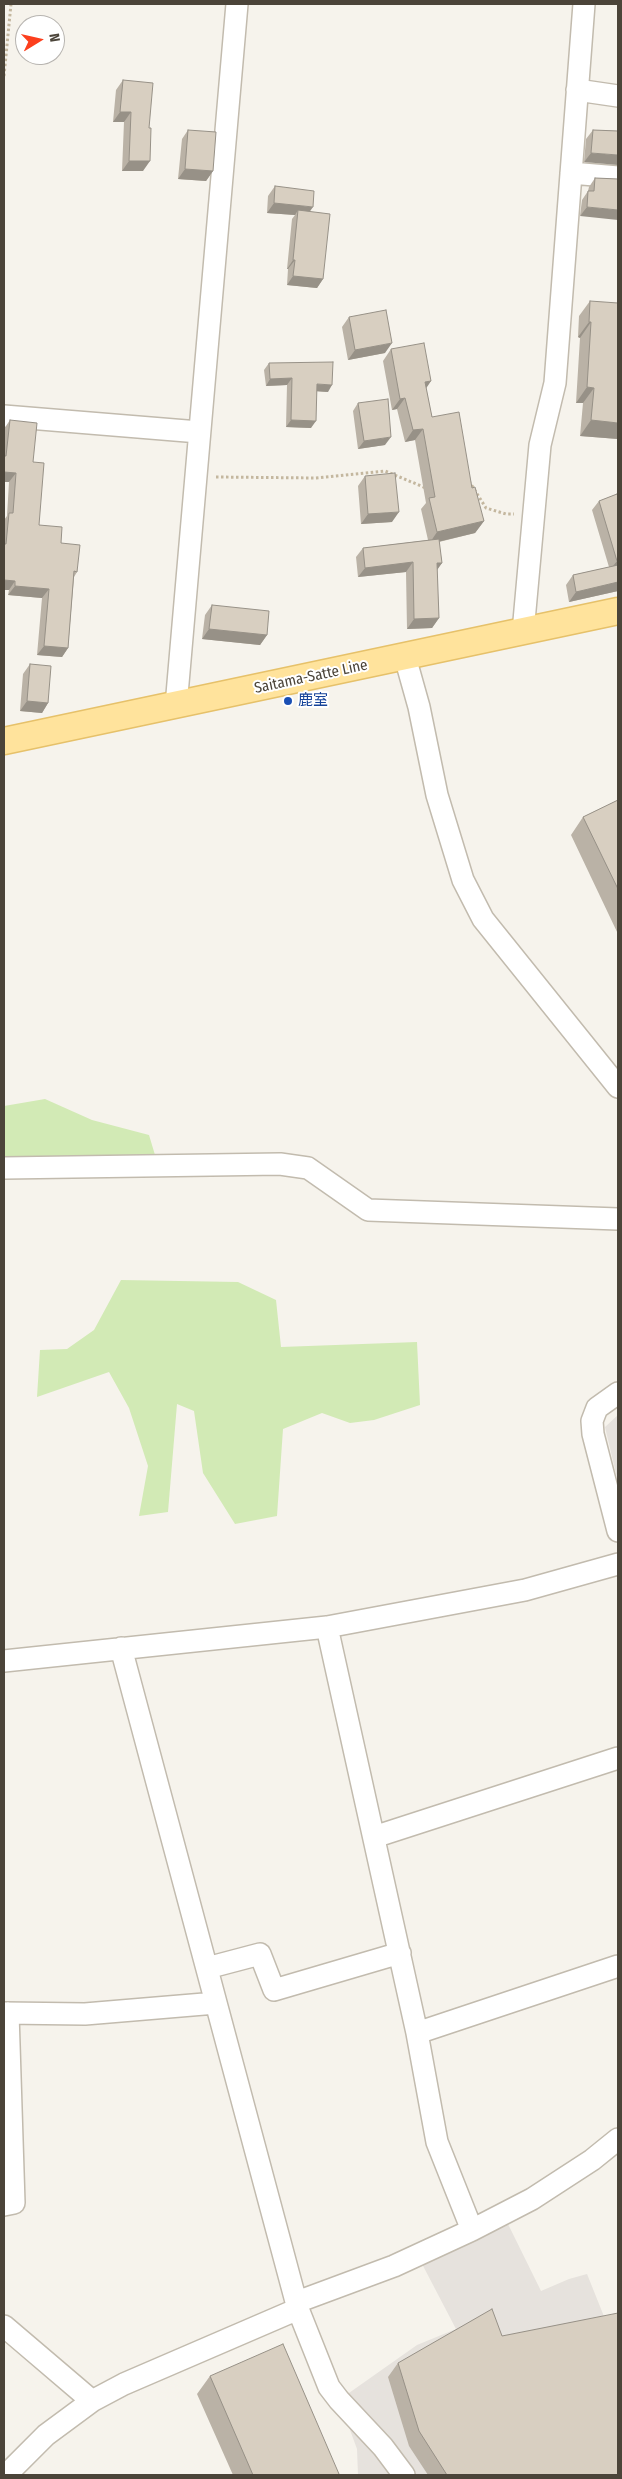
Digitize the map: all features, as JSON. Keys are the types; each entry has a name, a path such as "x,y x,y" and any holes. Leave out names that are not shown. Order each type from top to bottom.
{"main road":[{"name":"Saitama-Satte Line","path":"4,741 618,611"}],"street":[{"path":"176,706 237,4"},
{"path":"523,632 540,445 555,383 584,4"},
{"path":"577,90 618,96"},
{"path":"571,173 618,177"},
{"path":"4,416 199,432"},
{"path":"405,657 437,795 463,880 483,919 618,1087"},
{"path":"4,1168 280,1164 308,1168 368,1210 618,1219"},
{"path":"618,1393 597,1408 592,1421 593,1434 618,1531"},
{"path":"4,1661 237,1638 327,1627 525,1590 618,1564"},
{"path":"327,1627 400,1953 438,2142 472,2230"},
{"path":"121,1648 297,2306 319,2365 339,2400 383,2447 404,2475"},
{"path":"374,1837 618,1758"},
{"path":"207,1968 260,1954 274,1990 400,1953"},
{"path":"417,2033 618,1966"},
{"path":"4,2204 14,2203 6,2013 85,2014 216,2003"},
{"path":"6,2475 46,2435 92,2401 124,2384 297,2306 394,2266 472,2230 532,2199 592,2160 618,2140"},
{"path":"4,2326 92,2401"}],"path":[{"path":"4,76 11,4"},
{"path":"195,477 316,478 384,471 424,488 433,487"},
{"path":"460,482 470,481 486,508 506,514 534,514"}],"shaded area":[{"path":"618,1415 618,1482 605,1427"},
{"path":"507,2222 541,2291 569,2279 587,2274 607,2324 618,2475 358,2475 357,2449 339,2400 417,2345 456,2329 421,2262"}],"green space":[{"path":"45,1099 92,1120 149,1135 155,1155 4,1159 4,1106"},
{"path":"121,1280 238,1282 276,1300 281,1347 417,1342 420,1405 374,1420 350,1423 322,1413 283,1429 277,1516 235,1524 203,1473 194,1411 177,1404 168,1512 139,1516 148,1466 129,1408 109,1372 37,1397 40,1350 67,1349 94,1330"}],"building":[{"path":"123,80 153,83 149,128 151,128 150,161 129,161 131,112 120,112"},
{"path":"188,130 216,132 213,171 185,169"},
{"path":"593,130 618,131 618,155 591,153"},
{"path":"595,178 618,179 618,210 587,207 588,191 594,191"},
{"path":"275,186 314,191 313,207 274,203"},
{"path":"298,210 330,214 323,279 293,276"},
{"path":"590,301 618,303 618,423 591,420 594,388 587,387 591,322 589,322"},
{"path":"386,310 392,343 355,350 349,317"},
{"path":"424,343 431,381 425,382 432,417 459,412 472,488 475,487 484,521 437,532 429,498 435,497 423,429 413,430 405,398 400,399 391,349"},
{"path":"333,362 332,385 317,384 316,421 291,420 292,378 270,379 269,363"},
{"path":"388,399 391,437 364,441 358,403"},
{"path":"10,420 37,423 33,462 44,463 39,525 62,527 61,543 80,545 77,572 74,571 68,648 44,646 49,589 15,586 15,581 4,580 4,544 6,544 9,513 13,513 16,473 4,472 4,456 6,456"},
{"path":"395,473 399,512 368,514 365,476"},
{"path":"617,494 618,560 617,561 599,501"},
{"path":"439,539 442,563 437,563 439,618 414,619 413,562 365,568 363,548"},
{"path":"618,565 618,582 576,592 573,575"},
{"path":"212,605 269,611 267,635 209,629"},
{"path":"30,664 51,666 48,703 27,701"},
{"path":"618,800 618,889 583,817"},
{"path":"492,2309 502,2336 618,2313 618,2475 447,2475 419,2431 398,2363"},
{"path":"283,2344 339,2474 337,2475 253,2475 210,2376"}],"place":[{"name":"鹿室","path":"288,701"}]}
